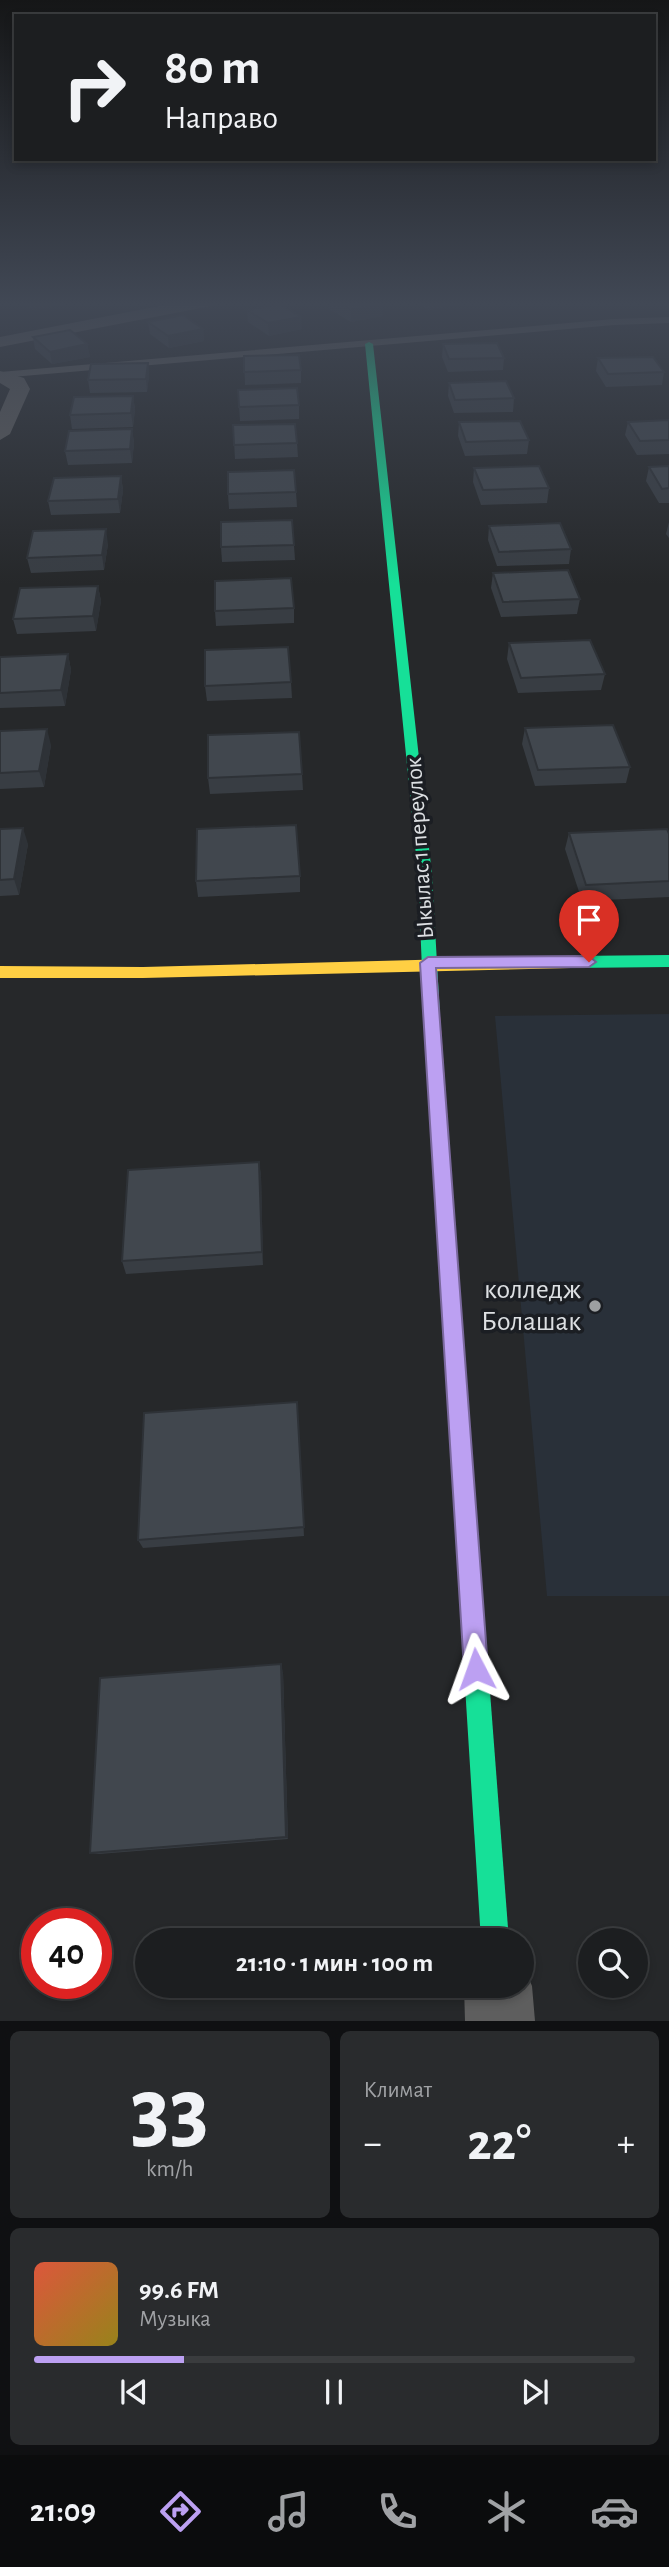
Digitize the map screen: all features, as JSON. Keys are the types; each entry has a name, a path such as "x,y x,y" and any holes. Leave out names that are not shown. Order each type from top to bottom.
{"street":[{"path":"0,434 17,395"},
{"name":"Ыкылас 1 переулок","path":"374,395 424,862 428,963 494,1928"},
{"path":"0,972 133,975 428,963 669,961"},
{"path":"499,1998 500,2021"}],"shaded area":[{"name":"колледж Болашак","path":"669,1014 669,1596 547,1596 495,1016"}],"building":[{"path":"238,395 298,395 299,405 239,407"},
{"path":"453,395 513,395 514,398 455,400"},
{"path":"133,396 131,413 70,415 74,397"},
{"path":"669,420 669,440 640,441 628,422"},
{"path":"520,421 529,440 466,442 459,422"},
{"path":"295,424 297,443 234,445 233,425"},
{"path":"132,429 130,449 65,451 69,431"},
{"path":"539,466 549,488 483,490 474,468"},
{"path":"669,466 669,488 662,489 649,467"},
{"path":"294,470 296,492 228,494 228,472"},
{"path":"121,476 118,499 48,501 54,478"},
{"path":"292,520 294,545 221,547 221,522"},
{"path":"560,523 571,549 499,552 489,526"},
{"path":"106,529 102,555 27,558 33,531"},
{"path":"568,570 580,599 503,602 493,573"},
{"path":"291,578 294,608 215,611 215,581"},
{"path":"98,586 93,616 13,619 20,588"},
{"path":"590,640 605,674 521,678 509,643"},
{"path":"288,647 291,682 205,686 205,650"},
{"path":"68,654 61,690 0,693 0,657"},
{"path":"613,725 630,767 538,770 525,728"},
{"path":"47,729 39,771 0,773 0,731"},
{"path":"299,732 302,774 208,778 208,735"},
{"path":"296,825 300,876 196,881 197,829"},
{"path":"23,828 14,879 0,880 0,829"},
{"path":"667,829 669,881 586,885 569,833"},
{"path":"259,1162 262,1252 122,1261 128,1170"},
{"path":"297,1402 304,1527 138,1540 144,1413"},
{"path":"281,1664 286,1837 90,1853 100,1678"}],"traffic: fast":[{"path":"374,395 425,875 432,1016"},
{"path":"571,962 669,961"},
{"path":"464,1495 494,1928"}],"traffic: slow":[{"path":"0,972 143,972 571,962"}],"traffic: jam":[{"path":"432,1016 464,1495"}],"place":[{"name":"колледж Болашак","path":"595,1306"}],"route":[{"path":"476,1669 428,963 589,962"}]}
